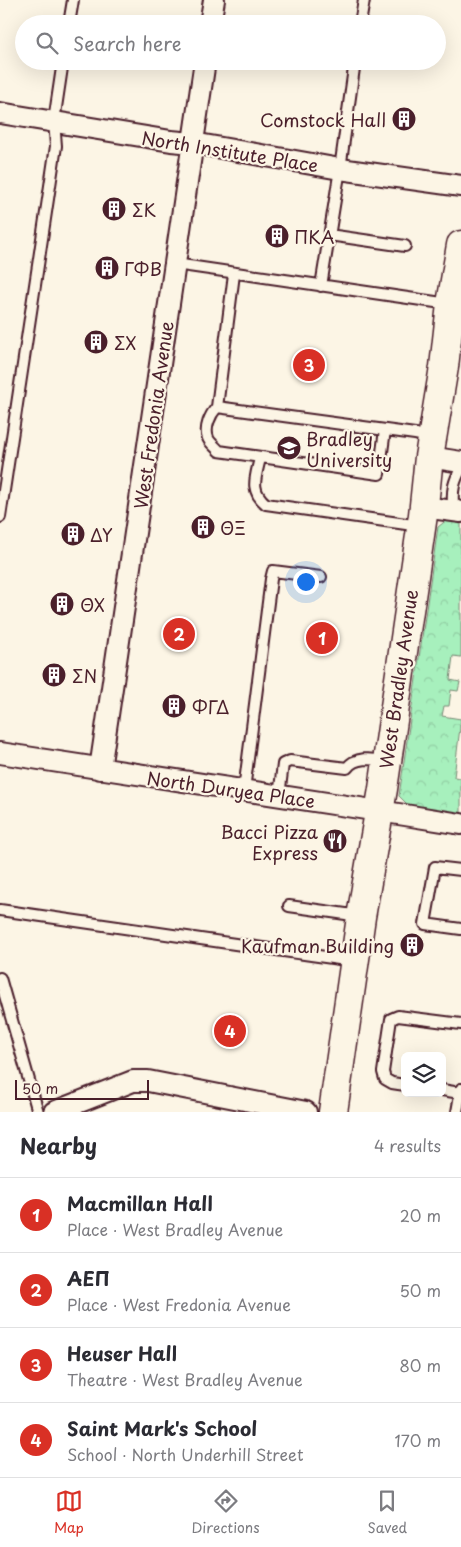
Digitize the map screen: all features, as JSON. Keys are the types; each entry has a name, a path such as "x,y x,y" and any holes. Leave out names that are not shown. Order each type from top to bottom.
{"street":[{"path":"212,15 214,0"},
{"name":"West Fredonia Avenue","path":"100,769 204,70"},
{"name":"North Institute Place","path":"0,113 192,143 340,169 461,186"},
{"name":"West Bradley Avenue","path":"333,1112 444,368 451,304 460,263"},
{"path":"431,447 461,462"},
{"path":"422,516 461,510"},
{"name":"North Duryea Place","path":"0,754 461,824"},
{"path":"54,1112 133,1081 148,1081 306,1112"}],"lane":[{"path":"70,15 73,0"},
{"path":"362,15 364,0"},
{"path":"0,517 56,146 54,121 62,70"},
{"path":"322,286 354,70"},
{"path":"330,235 406,246"},
{"path":"175,264 451,304"},
{"path":"234,274 217,408 210,416 208,426 208,438 218,451 379,474 385,430"},
{"path":"217,408 385,430 431,447"},
{"path":"260,458 254,488 258,498 266,504 422,516"},
{"path":"461,469 454,482 452,494 453,503 461,510"},
{"path":"244,790 270,580 273,571 321,577"},
{"path":"279,796 283,764 290,761 347,768 351,762 367,758 386,761"},
{"path":"461,870 435,867 425,924 461,929"},
{"path":"289,906 361,916"},
{"path":"0,910 354,962"},
{"path":"0,978 38,1112"},
{"path":"401,1084 392,1083 385,1079 382,1072 391,1019 398,1016 461,1024"},
{"path":"457,1112 461,1089"},
{"path":"446,1091 460,1093"}],"green space":[{"path":"448,519 461,521 461,657 453,656 450,680 460,682 458,691 451,690 449,706 444,706 442,716 461,719 454,777 461,778 461,813 408,805 399,796 438,527"}],"place":[{"name":"Comstock Hall","path":"404,119"},
{"name":"ΣΚ","path":"114,209"},
{"name":"ΠΚΑ","path":"277,236"},
{"name":"ΓΦΒ","path":"107,268"},
{"name":"ΣΧ","path":"96,342"},
{"name":"Heuser Hall","path":"309,365"},
{"name":"Bradley University","path":"289,448"},
{"name":"ΘΞ","path":"203,527"},
{"name":"ΔΥ","path":"73,534"},
{"name":"ΘΧ","path":"62,604"},
{"name":"ΑΕΠ","path":"179,634"},
{"name":"Macmillan Hall","path":"322,638"},
{"name":"ΣΝ","path":"54,675"},
{"name":"ΦΓΔ","path":"174,706"},
{"name":"Bacci Pizza Express","path":"335,841"},
{"name":"Kaufman Building","path":"412,945"},
{"name":"Saint Mark's School","path":"230,1031"}]}
